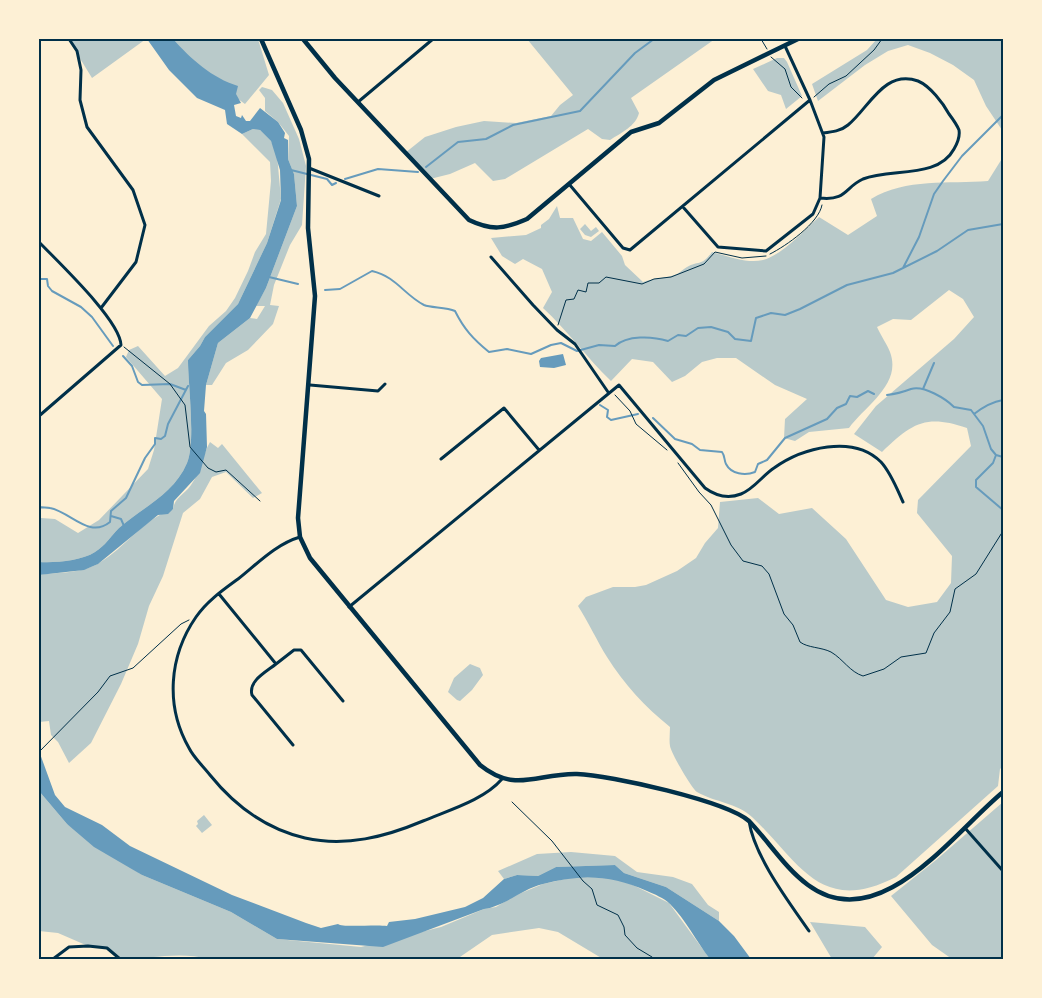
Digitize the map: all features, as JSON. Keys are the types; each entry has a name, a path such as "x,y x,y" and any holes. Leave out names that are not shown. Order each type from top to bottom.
{"street":[{"path":"69,39 77,51 81,70 80,100 87,127 133,190 144,225 136,262 101,308"},
{"path":"261,39 301,130 309,169 308,228 315,296 310,385 298,518 300,537 310,558 471,755 490,772 502,779 518,782 577,774 610,779 705,801 733,811 749,821 791,870 807,885 825,896 843,901 859,901 886,892 965,828 1003,792"},
{"path":"303,39 358,102 469,220 484,227 498,228 512,226 527,219 631,132 659,123 714,80 798,39"},
{"path":"358,102 433,39"},
{"path":"683,207 718,247 766,251 813,214 820,198 823,133 785,46"},
{"path":"820,198 831,200 846,194 862,179 931,168 950,157 957,144 959,131 947,110 928,88 917,81 902,80 886,84 847,126 838,131 823,133"},
{"path":"569,184 628,250 635,247 810,100"},
{"path":"309,169 379,196"},
{"path":"39,242 101,308 121,336 121,345 39,416"},
{"path":"491,257 557,330 577,347 582,357 610,391"},
{"path":"310,385 378,391 385,384"},
{"path":"349,607 619,384 705,488 717,495 734,496 744,493 774,468 806,451 840,446 854,449 879,460 903,502"},
{"path":"441,459 504,408 538,450"},
{"path":"300,537 283,544 218,594 196,616 181,643 172,684 173,705 179,728 190,750 221,789 247,813 283,831 306,838 329,841 358,841 401,830 492,790 502,779"},
{"path":"218,594 276,664"},
{"path":"293,745 251,690 254,683 294,650 300,650 343,701"},
{"path":"749,821 751,834 776,881 809,931"},
{"path":"965,828 1003,871"},
{"path":"53,959 69,947 88,946 107,948 120,959"}],"path":[{"path":"762,39 769,54 782,66 790,80 791,87 802,98"},
{"path":"814,97 829,84 846,76 874,50 882,39"},
{"path":"557,330 565,302 576,298 578,290 586,292 588,283 599,283 606,277 642,284 654,279 671,277 704,264 715,252 742,258 762,257 786,244 808,226 819,214 822,204"},
{"path":"121,345 170,384 185,405 189,424 190,447 208,468 216,472 226,470 260,501"},
{"path":"610,391 631,413 636,424 671,454"},
{"path":"674,459 711,505 731,545 743,561 762,566 768,574 784,614 793,625 800,642 828,651 837,656 851,670 863,676 884,670 901,657 926,653 934,633 950,612 955,590 976,574 1003,531"},
{"path":"39,752 98,692 110,676 133,668 182,624 196,616"},
{"path":"512,802 552,840 592,889 597,905 618,915 624,927 625,935 637,948 652,957"}],"shaded area":[{"path":"68,39 146,39 92,78"},
{"path":"165,39 258,39 269,75 245,104 183,59"},
{"path":"527,39 715,39 631,98 639,113 635,122 628,129 610,140 602,139 588,129 505,179 493,181 475,163 450,174 430,179 405,153 425,137 456,127 484,121 516,123 551,116 560,105 573,95"},
{"path":"877,39 1003,39 1003,157 1002,130 986,106 974,80 953,65 930,53 908,45 888,51 865,65 818,101 812,84 867,50"},
{"path":"777,58 784,58 787,62 802,96 786,109 781,95 768,91 753,69"},
{"path":"262,87 272,90 283,103 299,139 306,166 302,225 290,245 274,285 270,305 279,306 273,324 248,350 226,363 212,385 206,385 218,343 250,318 257,319 265,306 256,306 266,288 297,206 294,174 288,159 289,136 278,122 265,111 265,98 259,90"},
{"path":"253,129 260,130 271,141 277,155 281,199 267,243 238,304 205,337 188,360 191,441 187,463 181,474 166,492 128,520 99,550 83,558 68,561 39,562 39,521 41,518 55,519 78,533 99,520 148,469 154,450 162,399 126,357 129,350 138,346 165,376 178,368 209,326 226,311 235,298 255,252 266,234 271,181 270,162 242,134"},
{"path":"1003,157 1003,766 1000,769 998,786 896,877 870,887 848,890 829,887 813,878 798,866 746,812 697,792 694,789 671,750 670,727 620,677 578,606 586,597 613,587 646,585 677,571 696,558 705,543 718,528 720,502 758,498 779,514 812,508 846,539 886,600 908,607 937,602 951,583 952,556 917,513 918,500 971,446 967,428 941,422 920,424 902,434 882,452 854,434 876,406 954,339 974,317 963,299 949,290 911,320 893,319 877,327 890,352 892,364 887,384 849,428 809,432 795,441 784,438 785,419 807,399 775,385 736,358 717,358 702,362 685,376 672,382 653,362 632,359 611,381 543,308 552,292 542,269 523,259 515,264 502,256 491,238 526,235 541,228 541,225 549,219 557,206 560,218 573,218 583,239 591,241 602,232 622,256 625,265 643,282 677,274 691,265 702,261 712,252 744,260 763,260 786,247 819,217 848,235 877,216 871,199 884,192 928,183 988,181"},
{"path":"585,224 591,231 596,227 599,231 591,237 585,235 580,229"},
{"path":"210,442 218,448 222,444 262,493 253,498 226,472 212,477 200,499 183,513 163,576 149,606 138,644 121,684 91,743 69,763 58,742 51,735 49,721 39,722 39,575 77,571 92,567 117,550 152,520 173,509 178,499 194,480"},
{"path":"470,664 480,668 483,675 472,690 460,701 448,692 454,678"},
{"path":"39,791 67,824 142,875 231,912 277,939 361,947 441,927 484,909 496,907 514,896 543,884 570,878 610,877 629,883 669,903 710,959 694,957 603,959 558,932 539,928 492,935 457,959 209,959 176,955 120,959 108,949 88,946 58,933 39,931"},
{"path":"1003,802 1003,959 952,959 932,945 891,896"},
{"path":"204,815 212,825 202,833 196,826 198,824 197,821"},
{"path":"571,852 615,856 637,872 673,877 692,884 708,905 719,912 719,921 666,887 624,873 615,865 556,867 538,876 517,875 504,879 498,871 537,854"},
{"path":"810,922 865,927 882,947 872,959 832,959"}],"water":[{"path":"147,39 173,39 202,67 228,83 238,86 236,94 241,103 234,105 236,116 241,118 242,115 246,121 250,121 260,108 278,122 285,133 284,138 288,140 288,159 294,174 297,206 266,288 250,318 218,343 206,385 204,411 206,414 207,447 200,473 174,501 173,509 168,514 158,515 98,564 84,570 39,575 39,562 60,562 75,559 99,550 128,520 166,492 181,474 190,454 191,441 188,360 205,337 238,304 267,243 281,200 280,170 271,141 260,130 253,129 242,134 227,124 225,110 197,98 169,70"},
{"path":"563,354 566,365 554,368 540,367 539,361 541,358"},
{"path":"39,751 55,795 65,807 102,825 130,846 232,895 321,928 338,924 346,926 387,926 389,922 415,919 465,907 483,898 504,879 517,875 538,876 556,867 615,865 624,873 666,887 719,921 734,936 751,959 710,959 681,917 665,900 634,886 596,878 570,879 535,886 499,905 383,947 277,939 231,912 142,875 94,847 67,824 39,791"}],"waterway":[{"path":"426,167 458,142 486,139 513,125 580,111 635,53 654,39"},
{"path":"903,268 919,237 934,194 962,156 1003,115"},
{"path":"345,179 378,169 418,172"},
{"path":"291,170 327,179 332,185 336,183"},
{"path":"325,290 340,289 372,271 381,274 394,281 424,305 455,311 469,333 489,352 507,349 531,354 551,345 561,343 577,351 599,345 615,346 620,342 633,338 655,338 668,341 678,335 686,336 698,328 711,327 728,332 735,339 751,341 756,318 771,313 785,315 847,285 893,273 937,251 968,230 1003,224"},
{"path":"269,277 298,284"},
{"path":"39,279 47,279 48,286 52,291 81,307 92,317 113,346"},
{"path":"123,356 132,366 138,382 142,385 170,384 186,390"},
{"path":"923,389 934,363"},
{"path":"39,507 58,510 80,523 95,528 110,522 111,511 126,498 145,458 155,444 155,438 161,439 165,436 168,424 188,386"},
{"path":"887,395 916,388 922,389 946,400 954,407 971,410 983,426 991,449 996,455 993,463 976,480 976,487 1003,510"},
{"path":"653,418 675,439 692,444 700,450 722,452 726,464 731,470 747,474 755,472 758,464 767,460 785,438 827,419 837,408 846,404 850,396 857,397 868,391 874,394"},
{"path":"974,414 987,405 1003,400"},
{"path":"600,405 608,410 607,417 611,420 638,414"},
{"path":"996,455 1003,457"},
{"path":"111,516 121,519 124,526"}]}
